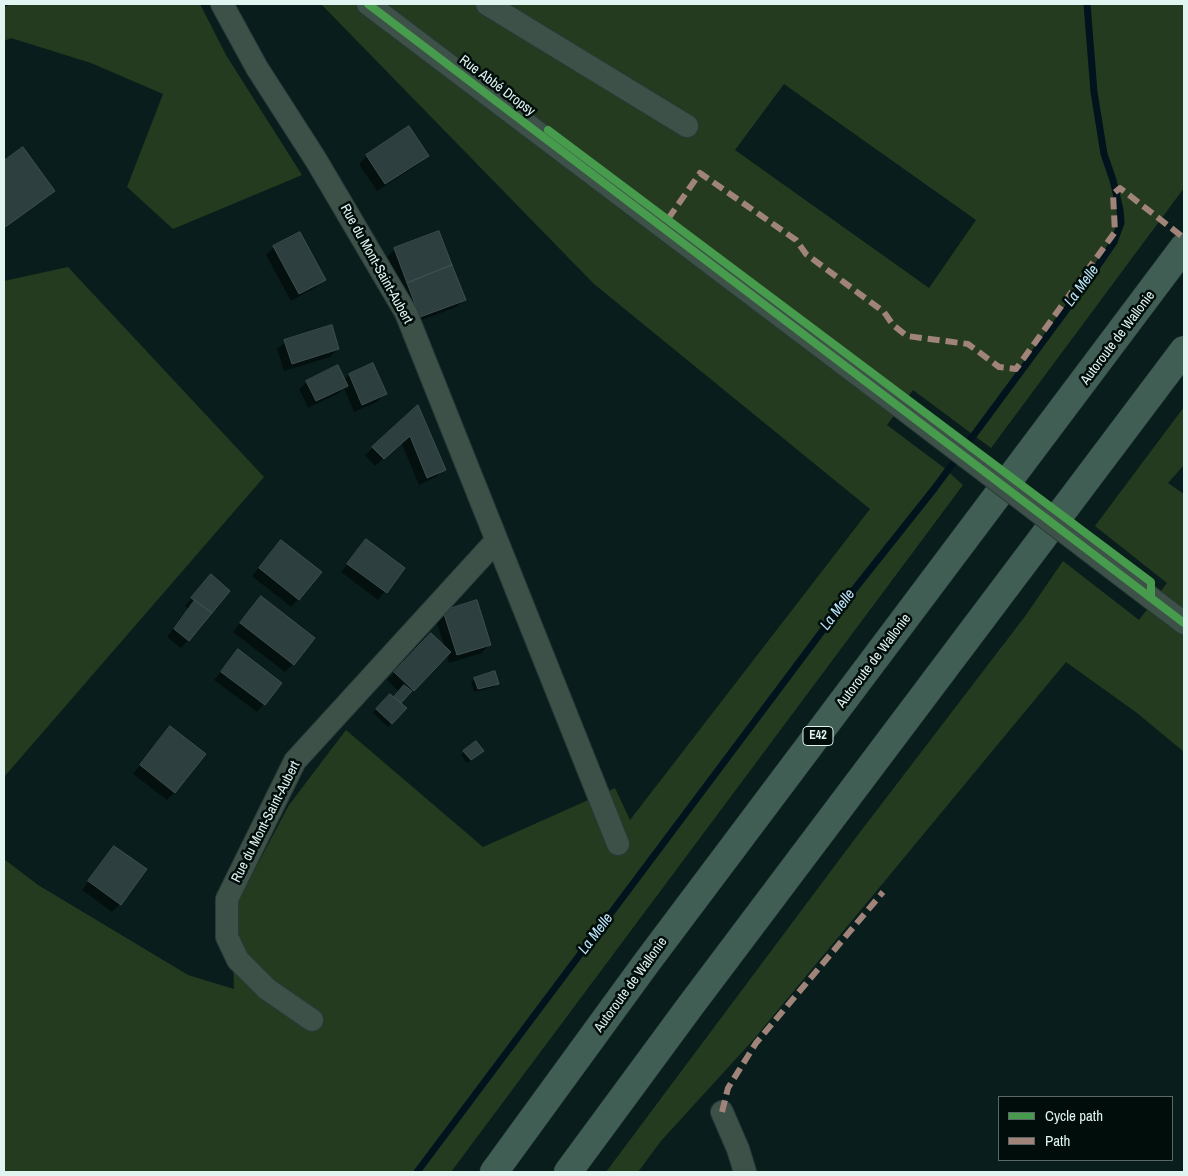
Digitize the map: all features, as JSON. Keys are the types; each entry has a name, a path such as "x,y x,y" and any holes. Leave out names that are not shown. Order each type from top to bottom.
{"highway":[{"name":"Autoroute de Wallonie","path":"494,1172 647,962 1184,247"},
{"path":"568,1172 697,997 1184,350"}],"street":[{"name":"Rue du Mont-Saint-Aubert","path":"222,4 257,68 316,160 406,312 618,844"},
{"name":"Rue Abbé Dropsy","path":"368,4 1184,623"},
{"path":"487,4 687,126"},
{"name":"Rue du Mont-Saint-Aubert","path":"312,1020 267,989 238,960 227,937 227,899 294,761 496,541"},
{"path":"722,1112 744,1172"}],"green space":[{"path":"12,4 200,4 226,55 302,175 173,229 127,187 163,94 91,63 11,38 4,41 4,7"},
{"path":"321,4 1184,4 1184,188 991,448 913,390 887,425 943,467 963,485 451,1172 4,1172 4,859 38,885 188,975 234,989 232,934 237,903 289,805 346,730 483,847 615,788 630,820 870,509 594,284","holes":["784,84 976,220 929,288 735,150"]},
{"path":"68,267 264,477 4,777 4,281"},
{"path":"1184,407 1184,465 1168,483 1184,494 1184,752 1137,713 1066,662 754,1039 661,1141 638,1172 606,1172 854,840 1026,615 1063,561 1139,620 1167,583 1095,526"}],"building":[{"path":"409,126 429,156 385,184 366,155"},
{"path":"23,147 55,191 4,228 4,161"},
{"path":"439,231 452,265 407,283 394,248"},
{"path":"300,232 326,280 299,294 273,246"},
{"path":"452,265 466,300 420,317 407,283"},
{"path":"332,325 339,349 292,364 284,340"},
{"path":"373,363 387,394 362,405 349,374"},
{"path":"338,365 348,386 316,401 306,381"},
{"path":"418,405 446,470 427,478 410,436 384,459 372,447"},
{"path":"366,539 405,568 387,593 347,564"},
{"path":"281,540 322,572 299,600 259,568"},
{"path":"211,574 230,591 212,613 191,598"},
{"path":"261,596 315,638 294,665 240,623"},
{"path":"195,600 212,613 189,641 174,629"},
{"path":"477,600 491,645 457,655 443,611"},
{"path":"431,633 451,652 414,691 394,672"},
{"path":"238,649 282,683 265,705 221,672"},
{"path":"495,671 499,684 478,689 474,678"},
{"path":"404,685 412,691 401,703 394,697"},
{"path":"390,694 407,708 392,724 376,709"},
{"path":"170,726 206,754 175,793 140,765"},
{"path":"476,741 484,751 471,760 463,751"},
{"path":"114,846 147,869 121,905 88,881"}],"waterway":[{"name":"La Melle","path":"417,1172 841,606 934,489 1081,290 1114,242 1121,223 1120,210 1113,180 1104,154 1094,92 1087,4"}],"marked path":[{"path":"668,219 700,173 796,240 806,254 884,312 893,325 907,336 968,344 999,367 1016,369 1115,232 1113,194 1120,188 1184,238"},
{"path":"722,1112 728,1088 756,1043 883,892"}],"cycle path":[{"path":"368,4 1184,623"},
{"path":"548,130 1151,582 1151,598"}]}
